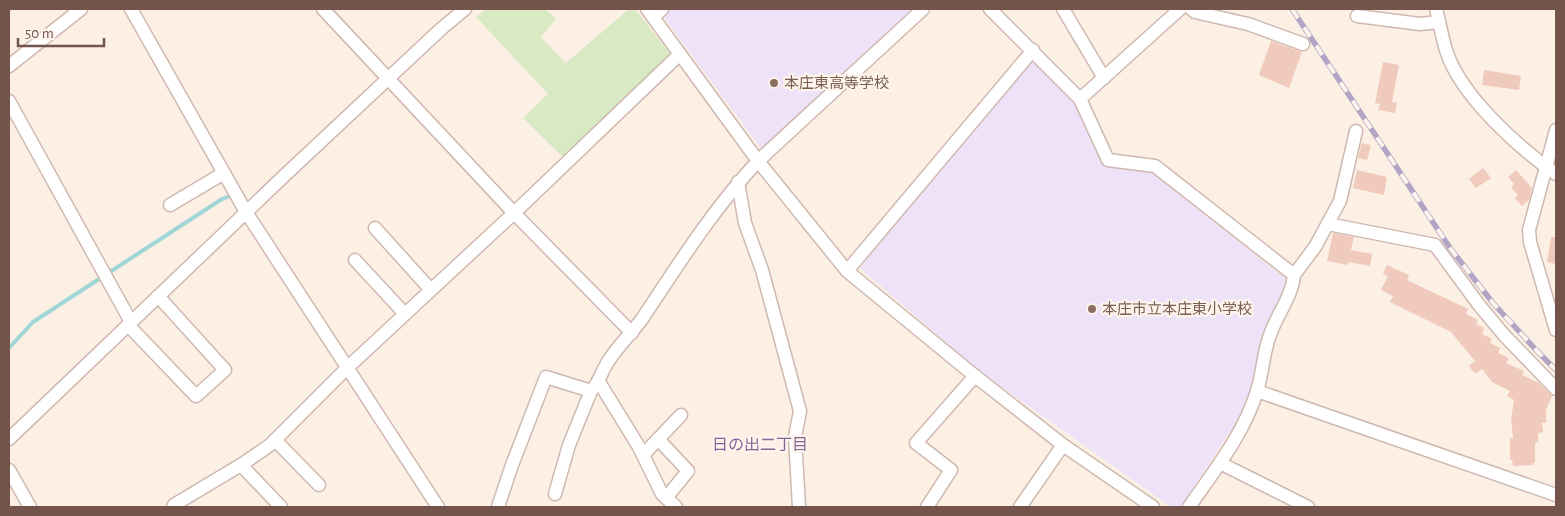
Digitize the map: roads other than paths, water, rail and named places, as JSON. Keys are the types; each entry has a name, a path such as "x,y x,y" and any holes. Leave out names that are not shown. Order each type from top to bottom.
{"street":[{"path":"9,66 81,9"},
{"path":"131,9 246,212 438,507"},
{"path":"323,9 514,213 632,333"},
{"path":"9,439 440,29 465,9"},
{"path":"555,494 569,445 606,364 632,333 715,211 758,161 923,9"},
{"path":"990,9 1080,99 1108,160 1155,166 1294,275"},
{"path":"1063,9 1104,78"},
{"path":"1080,99 1180,9"},
{"path":"1192,9 1195,12 1248,24 1303,44"},
{"path":"1436,9 1448,55 1463,83 1490,119 1556,174"},
{"path":"654,12 680,54 758,161 848,271 975,376 1063,445 1153,507"},
{"path":"1357,16 1420,24 1439,22"},
{"path":"848,271 1033,50"},
{"path":"174,506 241,465 275,440 346,368 514,213 680,54"},
{"path":"9,101 129,324 196,396 225,370 158,296"},
{"path":"1189,507 1220,463 1246,421 1257,391 1269,336 1293,286 1294,275 1315,247 1340,201 1356,130"},
{"path":"1556,130 1529,230 1530,242 1556,330"},
{"path":"170,205 224,174"},
{"path":"738,182 745,223 762,270 800,411 795,437 799,507"},
{"path":"1328,224 1435,246 1504,335 1556,389"},
{"path":"375,228 431,290"},
{"path":"355,260 404,314"},
{"path":"927,507 951,470 916,443 975,376"},
{"path":"498,507 546,377 595,387 643,455 662,494 676,507"},
{"path":"1257,391 1556,495"},
{"path":"643,455 681,415"},
{"path":"658,439 688,471 666,498"},
{"path":"275,440 319,485"},
{"path":"1020,507 1063,445"},
{"path":"1220,463 1290,503 1308,507"},
{"path":"241,465 281,507"},
{"path":"9,470 30,507"}],"waterway":[{"path":"9,348 33,322 222,199 230,196"}],"railway":[{"path":"1292,9 1450,248 1493,303 1556,370"}],"place":[{"name":"本庄東高等学校","path":"774,83"},
{"name":"本庄市立本庄東小学校","path":"1092,309"}],"district":[{"name":"日の出二丁目","path":"760,445"}]}
